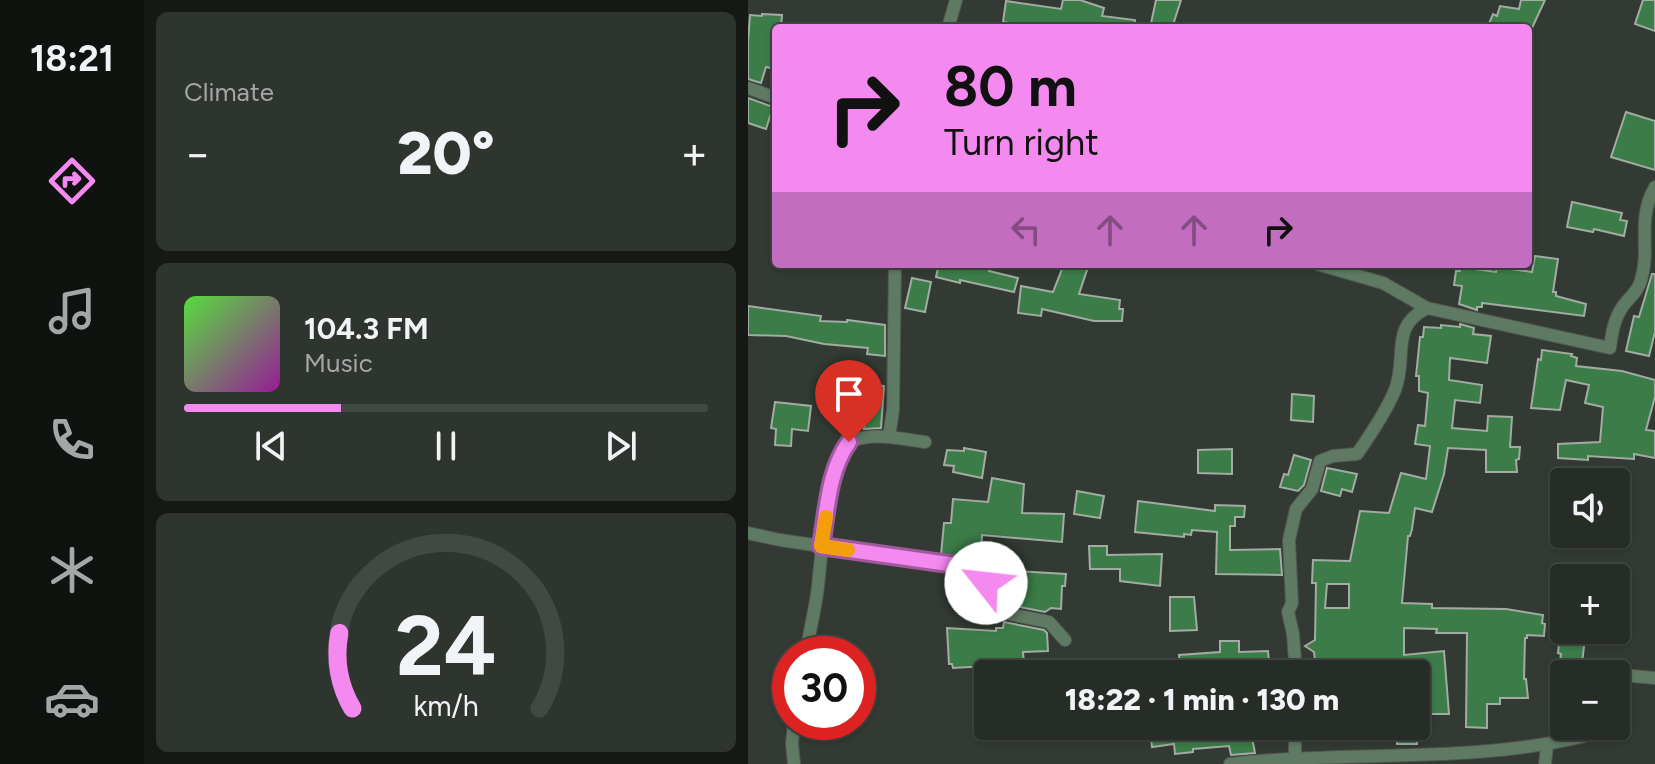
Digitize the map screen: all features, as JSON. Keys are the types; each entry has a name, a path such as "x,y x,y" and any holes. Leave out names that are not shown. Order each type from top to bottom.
{"street":[{"path":"949,24 956,0"},
{"path":"748,88 772,97"},
{"path":"1331,268 1383,283 1427,308 1610,348 1617,317 1641,283 1645,257 1643,228 1646,208 1655,187"},
{"path":"889,437 893,410 895,268"},
{"path":"1296,660 1288,612 1292,603 1289,540 1296,509 1312,489 1320,461 1333,456 1357,454 1368,439 1395,388 1405,329 1412,316 1427,308"},
{"path":"809,636 821,546 840,455 849,442 889,437 925,442"},
{"path":"748,533 976,569 982,574 993,608 1049,622 1065,640"},
{"path":"1630,676 1655,678"},
{"path":"792,740 794,764"},
{"path":"1295,740 1295,762"},
{"path":"1230,764 1434,757 1547,746 1570,740"},
{"path":"1545,764 1547,746"}],"building":[{"path":"1063,0 1080,0 1104,8 1102,16 1135,20 1134,24 1003,22 1006,1 1061,9"},
{"path":"1156,0 1181,0 1173,24 1151,24"},
{"path":"1521,0 1545,0 1532,28 1532,24 1489,24 1493,14 1497,16 1500,6 1519,9"},
{"path":"1643,0 1655,0 1655,31 1635,24"},
{"path":"750,15 782,15 781,24 772,24 772,68 766,67 761,83 748,79 748,42"},
{"path":"748,98 772,107 766,129 748,123"},
{"path":"1626,112 1655,121 1655,170 1611,157"},
{"path":"1572,202 1622,213 1620,220 1627,221 1624,236 1567,227"},
{"path":"1535,256 1558,259 1553,292 1556,296 1586,304 1584,316 1482,303 1477,310 1459,304 1462,286 1454,285 1456,271 1460,268 1496,272 1497,268 1504,268 1532,272"},
{"path":"938,268 990,268 989,271 1018,278 1014,292 936,277"},
{"path":"1062,268 1088,268 1079,294 1120,300 1122,321 1094,321 1042,309 1041,316 1018,313 1021,286 1053,292"},
{"path":"1652,274 1655,274 1655,332 1649,356 1626,351 1634,316 1639,317"},
{"path":"912,278 931,282 925,312 905,308"},
{"path":"748,306 821,316 820,321 847,320 885,325 885,356 867,354 868,348 824,344 786,336 748,335"},
{"path":"1460,324 1474,328 1473,334 1491,336 1487,363 1450,358 1449,380 1482,385 1480,403 1455,400 1452,428 1487,431 1488,416 1512,417 1510,447 1520,447 1519,459 1516,460 1517,472 1486,472 1486,450 1448,448 1444,474 1432,512 1415,508 1408,536 1402,603 1432,604 1432,608 1506,609 1543,615 1544,636 1527,635 1525,638 1524,679 1528,698 1500,698 1500,704 1487,704 1487,728 1466,727 1467,633 1436,633 1437,629 1404,628 1404,655 1444,651 1449,714 1430,714 1430,660 1315,660 1314,652 1305,646 1315,640 1316,583 1312,583 1313,560 1350,561 1360,511 1389,513 1401,473 1426,479 1430,446 1415,444 1418,425 1425,426 1428,393 1419,391 1419,376 1416,376 1424,327 1441,328 1441,325 1460,327","holes":["1327,584 1349,584 1349,608 1325,608"]},
{"path":"1542,350 1572,354 1577,358 1576,366 1622,371 1655,380 1655,397 1646,430 1655,431 1655,458 1634,454 1634,459 1558,458 1558,444 1600,442 1603,407 1585,403 1589,385 1566,380 1560,410 1531,408"},
{"path":"871,384 884,386 881,428 864,429"},
{"path":"1292,394 1314,396 1313,422 1291,420"},
{"path":"775,402 811,406 808,431 792,429 791,446 775,445 776,429 771,428"},
{"path":"964,448 986,452 982,478 953,472 954,466 944,465 947,450 964,451"},
{"path":"1232,449 1232,474 1198,473 1198,450"},
{"path":"1294,455 1311,460 1304,485 1298,491 1280,487 1284,474 1288,475"},
{"path":"1327,468 1357,474 1352,492 1342,489 1340,496 1321,491"},
{"path":"992,478 1024,484 1022,513 1064,514 1062,542 982,535 981,560 941,555 944,523 951,523 953,499 988,502"},
{"path":"1077,491 1104,496 1100,518 1074,514"},
{"path":"1138,501 1215,511 1215,505 1245,506 1244,517 1235,517 1235,526 1230,526 1230,550 1280,549 1282,575 1216,574 1217,532 1192,530 1191,535 1184,534 1184,537 1135,532"},
{"path":"1089,546 1107,546 1107,555 1162,554 1160,586 1120,581 1120,569 1090,569"},
{"path":"997,570 1066,574 1061,609 1051,608 1045,612 1005,604 1005,590 998,590"},
{"path":"1170,597 1194,597 1197,630 1170,631"},
{"path":"1004,622 1044,630 1048,651 1023,652 1024,660 974,660 974,667 953,668 949,664 947,628 996,631 996,628 1003,628"},
{"path":"1220,641 1239,641 1239,652 1268,651 1269,660 1180,660 1179,655 1220,652"},
{"path":"1559,644 1584,644 1582,660 1560,660 1561,654 1558,653"},
{"path":"1151,740 1253,740 1255,753 1231,755 1229,746 1175,754 1174,744 1152,747"},
{"path":"1397,740 1417,740 1417,744 1397,744"}],"slow traffic":[{"path":"826,517 821,546 848,550"}],"route":[{"path":"849,442 840,455 834,476 821,546 963,566 976,569 986,583"}]}
